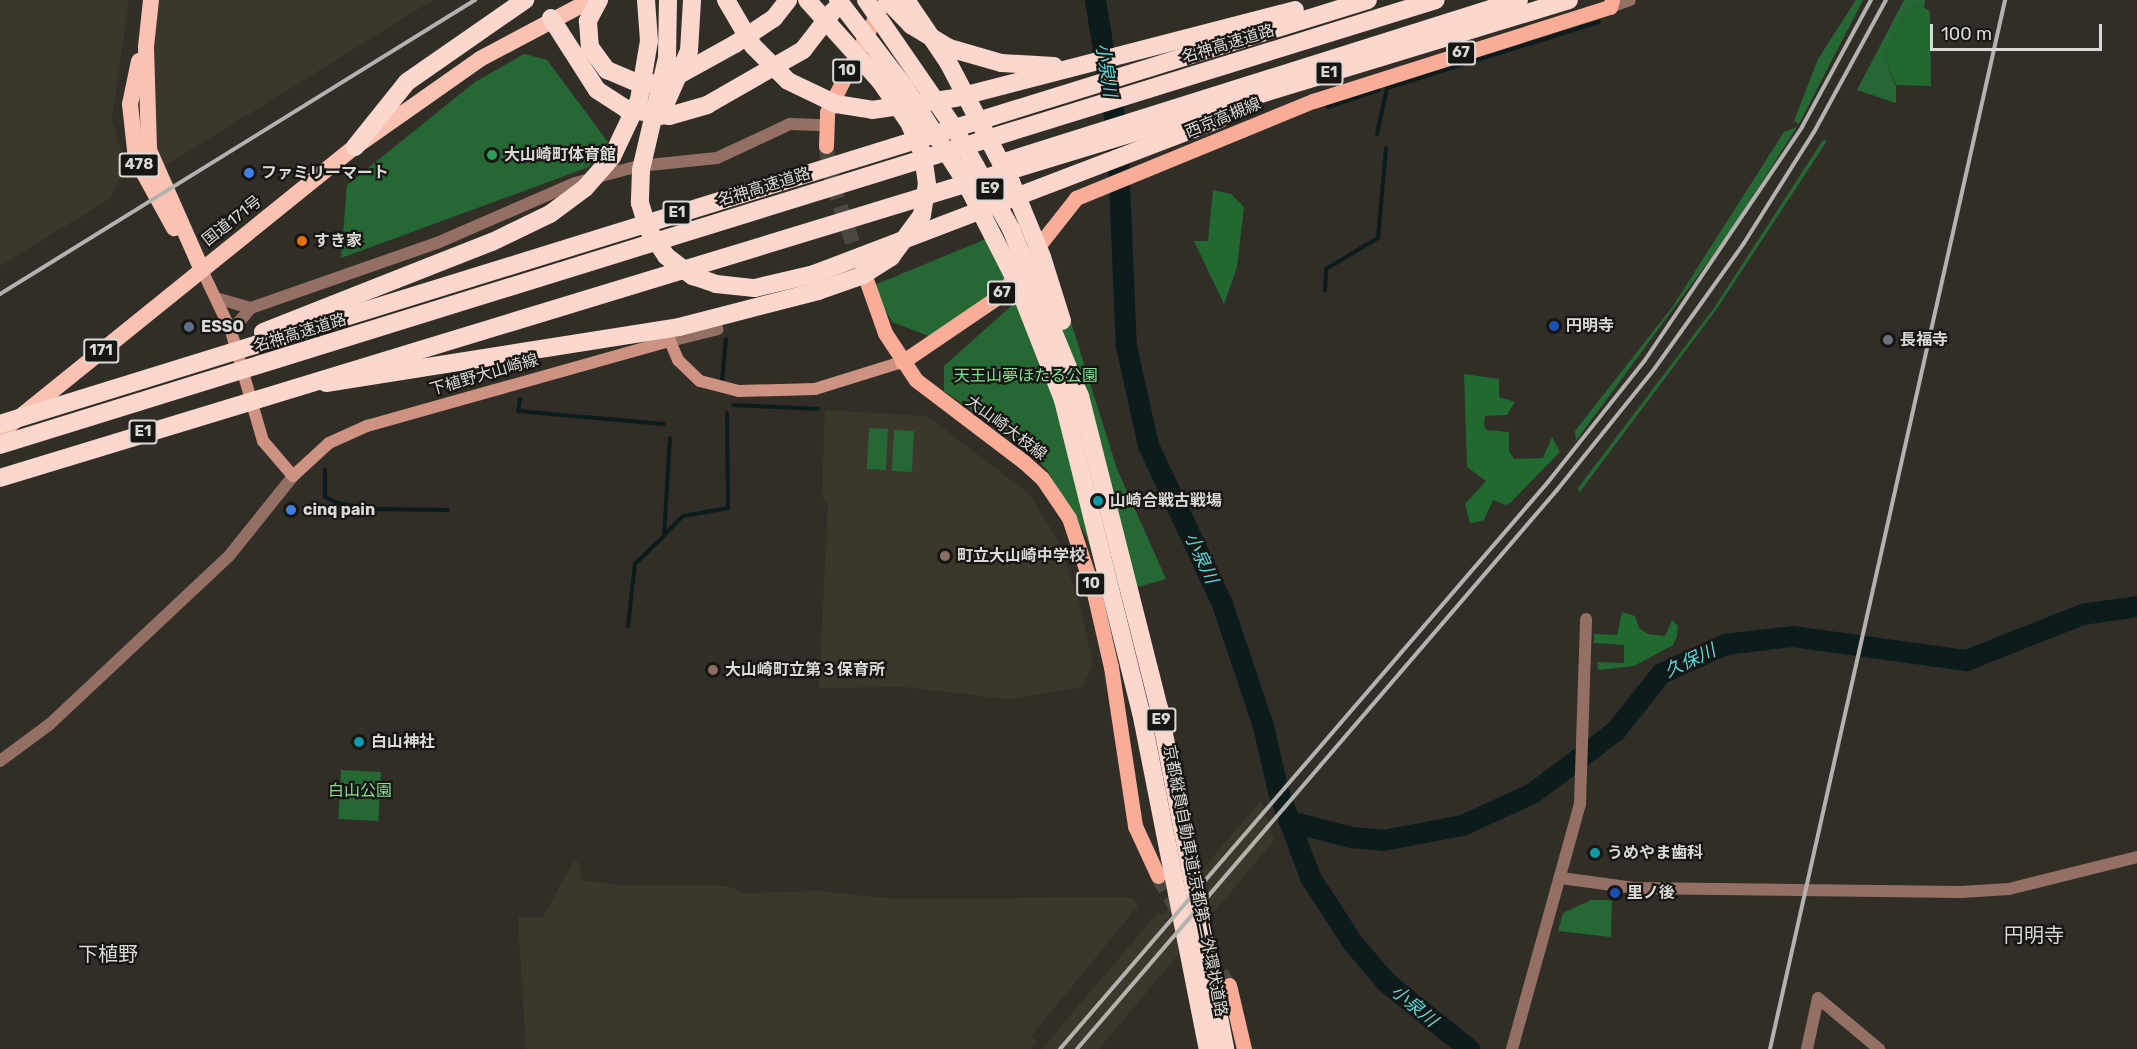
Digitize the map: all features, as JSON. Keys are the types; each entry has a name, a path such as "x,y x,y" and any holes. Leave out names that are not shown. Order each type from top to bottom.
{"highway":[{"name":"478","path":"151,0 146,47 149,150 201,268"},
{"path":"355,147 407,82 525,0"},
{"name":"国道171号","path":"0,433 201,268 355,147 480,59 551,18 591,0"},
{"path":"599,0 588,21 590,47 607,70 643,85 670,80 735,45 774,18 788,0"},
{"path":"0,424 115,388 273,334 465,253 550,214 585,188 612,157 632,120 645,80 649,32 646,0"},
{"path":"668,0 666,58 645,153 640,203 652,238 674,263 716,284 755,288 793,281 922,235 1357,65"},
{"path":"645,153 687,58 692,0"},
{"path":"726,0 753,46 776,71 818,98 853,108 889,110 927,104 1346,0"},
{"path":"287,387 349,381 606,340 721,318 842,283 891,257 914,231 927,184 917,137 880,81 807,0"},
{"path":"831,0 874,46"},
{"path":"551,18 597,90 626,109 669,116 707,105 803,50 826,25 837,0"},
{"name":"京都縦貫自動車道;京都第二外環状道路","path":"837,0 874,46 934,131 997,239 1063,400 1141,712 1208,1049"},
{"name":"京都縦貫自動車道;京都第二外環状道路","path":"866,0 953,126 1011,229 1080,396 1159,708 1225,1049"},
{"path":"885,0 927,36 986,60 1038,66 1104,59"},
{"path":"906,0 969,100 1029,224 1055,294 1080,396"},
{"name":"名神高速道路","path":"273,334 1368,0"},
{"name":"名神高速道路","path":"0,445 1436,0"},
{"name":"E1","path":"0,478 287,387 1090,141 1519,0"},
{"name":"E1","path":"1090,141 1357,65 1569,0"}],"main road":[{"name":"10","path":"826,146 824,125 833,98 885,0"},
{"name":"西京高槻線","path":"902,362 999,296 1076,198 1332,94 1611,3"},
{"path":"201,268 231,331 263,441 293,476"},
{"name":"大山崎大枝線","path":"862,268 885,333 902,362 923,387 1042,478 1068,518 1083,555 1112,667 1133,818 1158,876"},
{"path":"670,341 678,360 700,381 718,389 746,392 815,389 902,362"},
{"name":"下植野大山崎線","path":"293,476 329,443 367,426 670,341"},
{"path":"1230,985 1244,1049"}],"street":[{"path":"1611,3 1630,0"},
{"path":"231,331 251,308 347,271 436,243 574,183 639,166 717,158 790,124 824,125"},
{"path":"216,298 251,308"},
{"path":"670,341 718,329"},
{"path":"0,761 50,723 229,556 293,476"},
{"path":"1512,1049 1580,803 1585,740 1586,619"},
{"path":"1561,878 1634,888 1961,892 2009,889 2137,857"},
{"path":"1807,1049 1818,998 1879,1049"}],"shaded area":[{"path":"0,0 129,0 112,119 126,167 109,199 0,266"},
{"path":"156,0 433,0 165,166 156,153 150,109"},
{"name":"町立大山崎中学校","path":"825,410 927,416 1029,494 1058,540 1079,602 1093,664 1082,687 1007,699 904,687 819,688 828,504 822,495"},
{"path":"1261,801 1274,840 1099,1049 1042,1049 1158,912 1163,915"},
{"path":"574,861 579,863 582,880 620,885 728,886 743,893 820,891 895,899 1124,897 1133,898 1138,906 1031,1036 1037,1042 1031,1049 526,1049 518,917 543,917"}],"green space":[{"path":"1856,0 1863,0 1799,124 1794,121 1818,59"},
{"path":"1904,0 1925,0 1924,7 1910,6 1884,56 1896,87 1896,103 1857,90"},
{"path":"1910,6 1924,7 1930,12 1931,86 1896,85 1884,56"},
{"name":"大山崎町体育館","path":"524,54 547,60 608,142 589,167 341,258 347,185 475,82"},
{"path":"1797,127 1730,232 1576,441 1575,431 1673,306 1784,132"},
{"path":"1823,140 1827,141 1716,310 1579,493 1578,488 1714,308"},
{"path":"1213,190 1231,194 1244,207 1237,267 1224,304 1194,241 1208,241"},
{"path":"986,239 1005,279 977,306 931,337 892,322 872,286"},
{"name":"天王山夢ほたる公園","path":"1027,292 1070,319 1117,469 1166,579 1109,595 1086,536 1047,470 1020,443 944,391 944,366"},
{"path":"1464,374 1499,379 1499,397 1515,402 1507,415 1485,416 1484,424 1486,430 1509,432 1509,451 1514,459 1543,458 1552,437 1560,452 1511,502 1506,505 1493,500 1484,520 1470,523 1465,504 1486,481 1467,467"},
{"path":"869,428 888,429 886,470 867,469"},
{"path":"894,430 914,431 912,472 892,471"},
{"path":"1622,612 1635,616 1639,628 1648,634 1665,636 1672,620 1678,626 1677,636 1673,645 1634,666 1598,670 1597,662 1624,663 1624,645 1594,643 1594,634 1617,635"},
{"name":"白山公園","path":"341,770 381,772 378,821 338,819"},
{"path":"1591,900 1612,900 1611,937 1558,931 1563,913"}],"waterway":[{"name":"小泉川","path":"1095,0 1117,135 1126,346 1148,445 1222,604 1263,726 1278,791 1310,877 1352,942 1386,982 1469,1049"},
{"path":"1377,134 1387,88 1599,22"},
{"path":"1328,107 1379,90"},
{"path":"1325,290 1326,269 1378,238 1386,148"},
{"path":"722,381 726,339"},
{"path":"520,399 518,411 663,424"},
{"path":"733,405 818,409"},
{"path":"664,535 683,516 728,508 727,413"},
{"path":"628,626 635,564 664,536 670,438"},
{"path":"325,470 325,497 338,503 372,509 448,510"},
{"name":"久保川","path":"1289,821 1351,837 1383,840 1462,825 1532,793 1615,731 1661,673 1725,644 1792,636 1966,660 2082,614 2137,606"}],"tunnel":[{"path":"826,146 833,184 861,267"},
{"path":"1158,876 1179,912"},
{"path":"1208,953 1229,985"}],"railway":[{"path":"0,294 475,0"},
{"path":"1060,1049 1548,482 1645,360 1802,127 1871,0"},
{"path":"1077,1049 1557,490 1655,368 1744,243 1814,132 1886,0"},
{"path":"1770,1049 2005,0"}],"place":[{"name":"大山崎町体育館","path":"492,155"},
{"name":"ファミリーマート","path":"249,173"},
{"name":"すき家","path":"302,241"},
{"name":"円明寺","path":"1554,326"},
{"name":"ESSO","path":"189,327"},
{"name":"長福寺","path":"1888,340"},
{"name":"山崎合戦古戦場","path":"1098,501"},
{"name":"cinq pain","path":"291,510"},
{"name":"町立大山崎中学校","path":"945,556"},
{"name":"大山崎町立第３保育所","path":"713,670"},
{"name":"白山神社","path":"359,742"},
{"name":"うめやま歯科","path":"1595,853"},
{"name":"里ノ後","path":"1615,893"}],"district":[{"name":"円明寺","path":"2034,935"},
{"name":"下植野","path":"108,954"}]}
